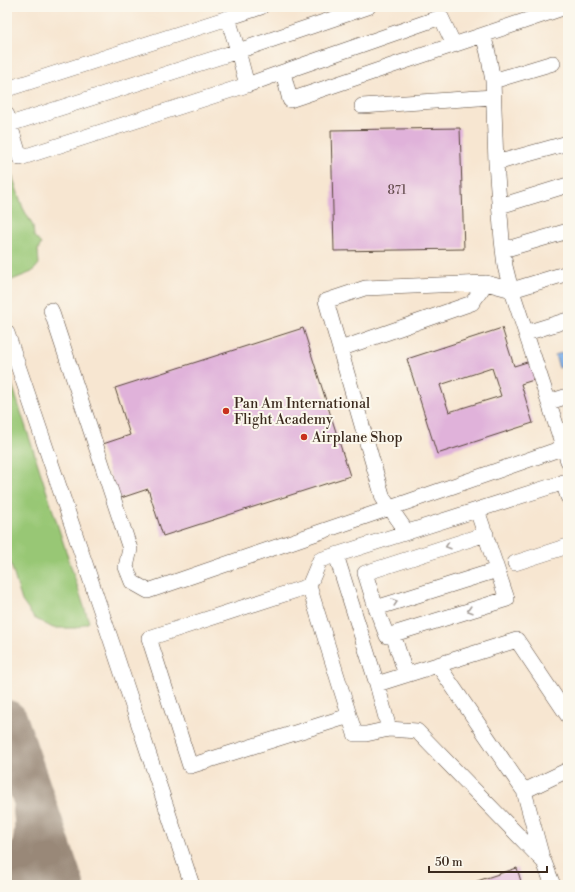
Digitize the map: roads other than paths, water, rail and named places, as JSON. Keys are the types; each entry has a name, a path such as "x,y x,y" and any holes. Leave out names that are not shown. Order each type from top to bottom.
{"lane":[{"path":"7,89 261,7"},
{"path":"368,7 238,51 8,119 20,158 247,85 439,12 454,45"},
{"path":"282,72 290,100 560,9 562,7"},
{"path":"228,18 247,85"},
{"path":"51,310 130,549 126,567 132,582 148,590 390,508 567,451 549,402 505,266 496,163 493,81 483,35"},
{"path":"493,81 553,63"},
{"path":"362,106 493,97"},
{"path":"496,163 568,143"},
{"path":"500,206 568,186"},
{"path":"503,250 568,231"},
{"path":"407,532 383,498 326,302 365,288 486,282 512,290 568,273"},
{"path":"340,348 472,303 486,282"},
{"path":"526,333 568,320"},
{"path":"7,333 192,885"},
{"path":"549,402 568,396"},
{"path":"544,862 417,731 389,729 366,734 355,734 309,586 320,560 566,481 568,497"},
{"path":"477,510 486,534 507,599 386,636 365,573 486,534"},
{"path":"515,563 568,546"},
{"path":"336,555 377,684 389,729"},
{"path":"376,608 497,570"},
{"path":"309,586 149,638 190,766 349,716"},
{"path":"393,634 406,675"},
{"path":"377,684 517,640 568,716"},
{"path":"438,665 524,791 544,862 554,885"},
{"path":"524,791 568,770"}],"water":[{"path":"568,351 568,365 559,368 555,355"}],"place":[{"name":"Pan Am International Flight Academy","path":"226,411"},
{"name":"Airplane Shop","path":"304,437"}]}
